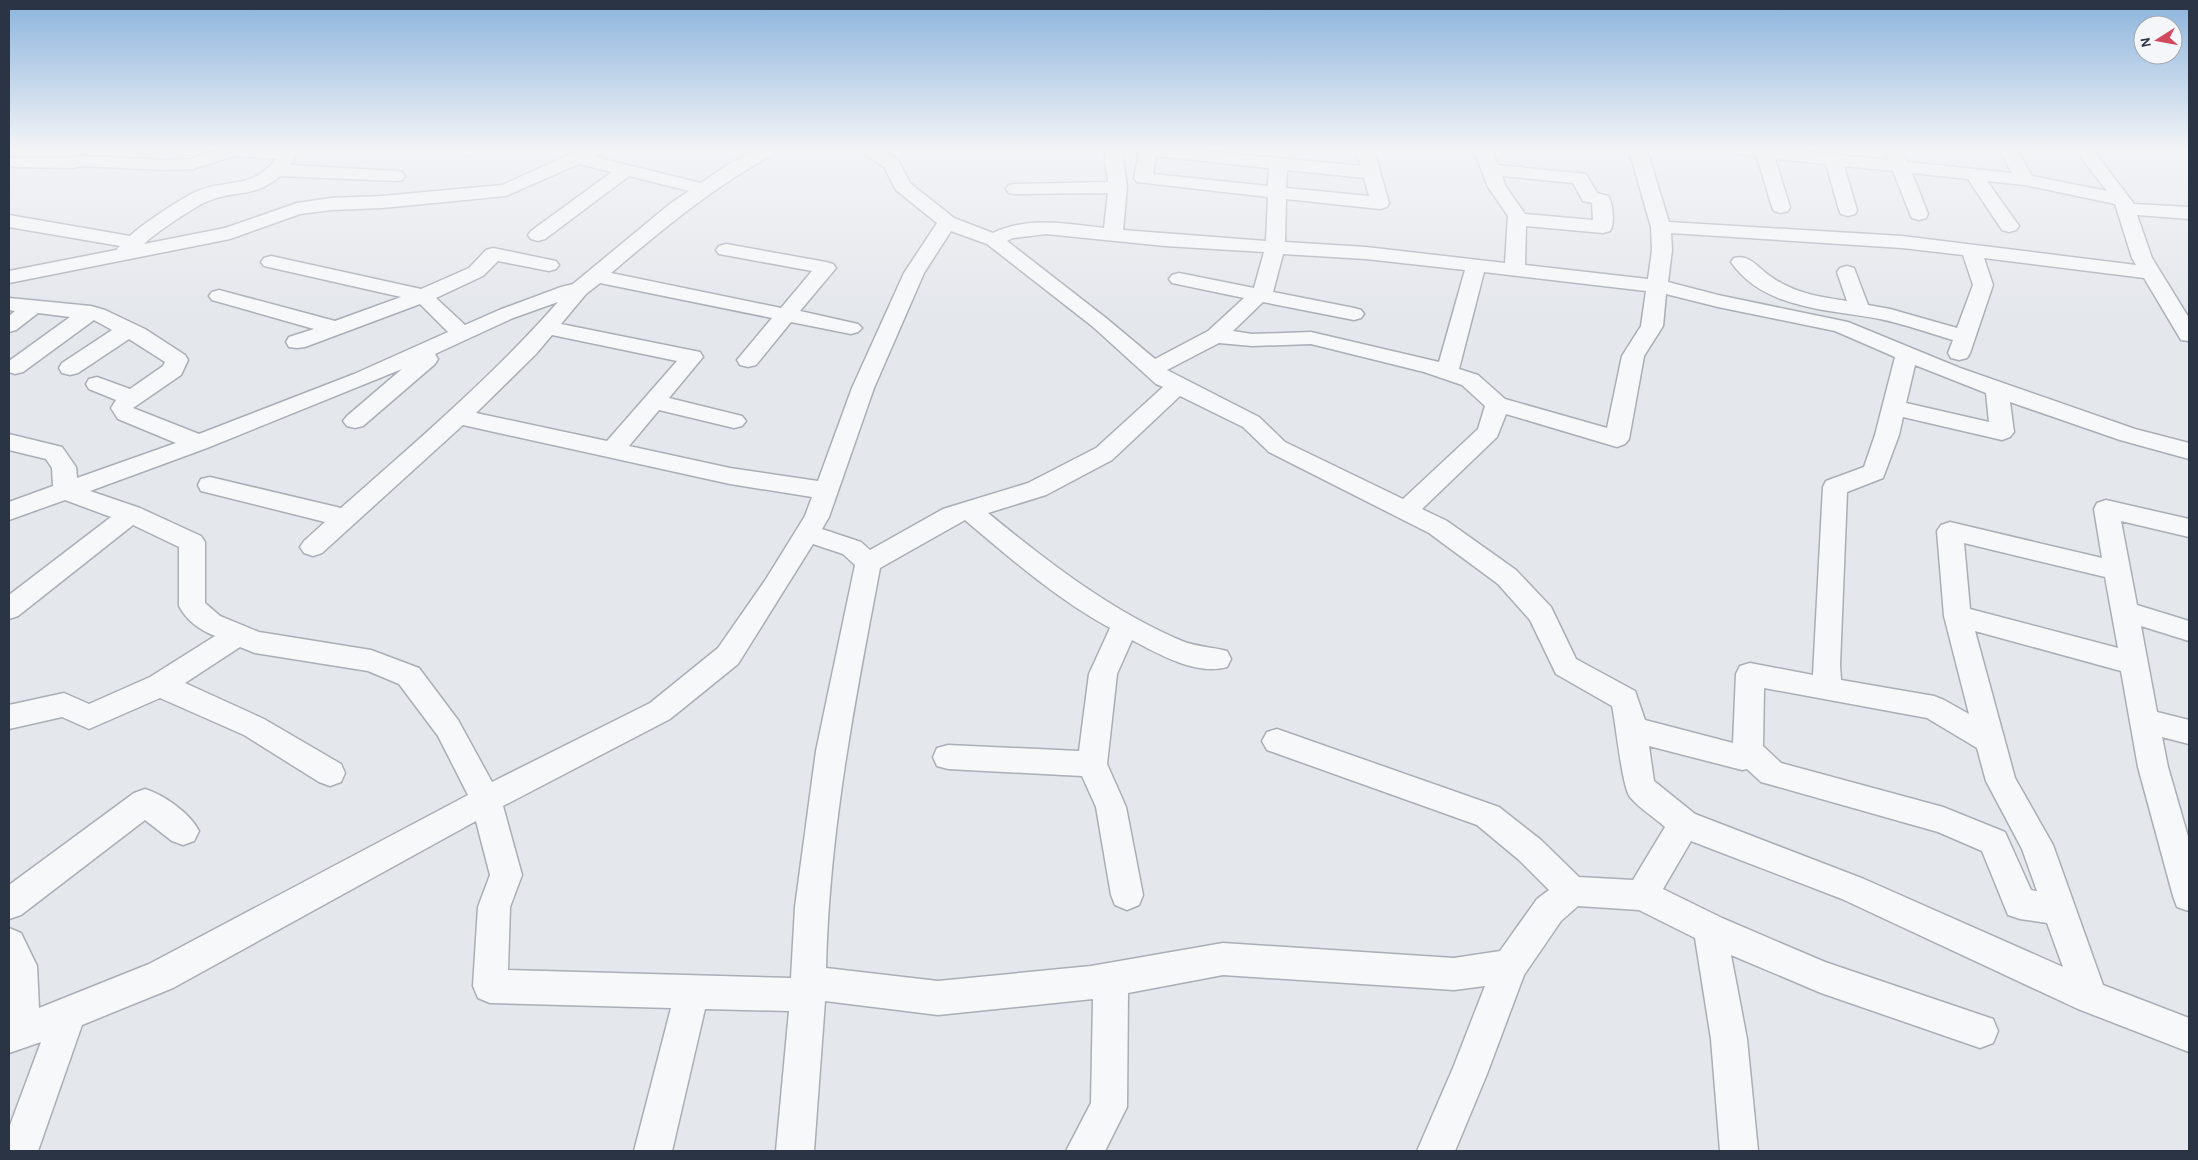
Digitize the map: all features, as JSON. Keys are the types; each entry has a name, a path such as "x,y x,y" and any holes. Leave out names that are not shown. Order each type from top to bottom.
{"street":[{"path":"128,249 141,236 189,204"},
{"path":"9,277 128,249 230,233 297,209 330,204"},
{"path":"538,235 580,204"},
{"path":"312,547 458,416 528,349 545,327 587,283 682,204"},
{"path":"925,204 952,225 994,240 1099,322 1164,379 1252,422 1277,447 1438,528 1507,577 1542,614 1566,666 1625,700 1632,729 1640,788 1684,824 1853,889 2090,997 2189,1035"},
{"path":"1112,234 1116,204"},
{"path":"1153,369 1216,336 1265,289 1275,247 1277,204"},
{"path":"1509,204 1517,216 1515,270"},
{"path":"1517,219 1603,227 1601,204"},
{"path":"1216,336 1252,340 1311,338 1447,372 1470,380 1497,404 1617,439 1633,356 1652,326 1662,250 1662,227 1655,204"},
{"path":"1846,204 1848,210"},
{"path":"1915,204 1919,214"},
{"path":"1993,204 2009,226"},
{"path":"2125,204 2142,258 2189,335"},
{"path":"2126,204 2189,213"},
{"path":"9,221 128,249"},
{"path":"9,944 20,966 16,1034 161,976 486,800 660,712 728,656 817,516 863,388 914,273 947,222"},
{"path":"1662,227 1902,242 2152,272"},
{"path":"994,240 1008,234 1046,228 1165,240 1366,253 1658,286 1718,301 1841,326 1952,373 2128,435 2189,451"},
{"path":"726,250 826,268 748,360"},
{"path":"1952,373 1983,285 1971,250"},
{"path":"297,342 423,296 476,272 493,254 549,265"},
{"path":"271,262 423,296 462,334"},
{"path":"1742,262 1763,281 1789,295 1810,302 1883,314 1965,337"},
{"path":"1447,372 1476,266"},
{"path":"1848,272 1860,310"},
{"path":"1179,279 1354,314"},
{"path":"9,511 199,443 362,379 506,314 587,283 786,315 851,328"},
{"path":"219,296 336,328"},
{"path":"9,304 98,314 127,329 177,360 173,370 126,402 122,408 126,414 199,443"},
{"path":"9,326 33,307"},
{"path":"15,368 91,312"},
{"path":"545,327 692,356 612,452"},
{"path":"70,368 127,329"},
{"path":"355,421 432,354 429,349"},
{"path":"1827,677 1836,487 1874,472 1894,408 1907,354"},
{"path":"97,384 132,398"},
{"path":"795,1151 809,989 811,907 831,750 868,563 952,514 1037,489 1104,454 1178,386"},
{"path":"1894,408 2002,432 1997,389"},
{"path":"654,402 734,421"},
{"path":"1405,511 1489,432 1497,404"},
{"path":"458,416 612,452 730,476 826,491"},
{"path":"9,442 54,453 64,467 65,491"},
{"path":"210,485 345,518"},
{"path":"65,491 131,514 192,542 192,606 210,623 255,642 371,661 408,676 448,728 486,800 506,875 494,907 490,986 692,992 809,989 938,998 1111,979 1224,959 1454,974 1510,966"},
{"path":"968,509 1028,559 1096,608 1178,652 1217,660"},
{"path":"2189,528 2106,509 2153,766 2189,896"},
{"path":"9,609 131,514"},
{"path":"2090,997 2036,845 2001,781 1957,616 1950,531 2118,571"},
{"path":"807,533 852,548 868,563"},
{"path":"2125,611 2189,631"},
{"path":"1957,616 2134,664"},
{"path":"1126,624 1103,674 1092,764 1111,807 1128,895"},
{"path":"9,717 64,705 89,718 160,685 238,635"},
{"path":"1632,729 1735,758 1742,758 1748,751 1750,674 1827,677 1934,708 1990,741"},
{"path":"160,685 254,727 330,772"},
{"path":"2145,721 2189,732"},
{"path":"1277,740 1488,816 1530,850 1572,891 1642,895 1710,929 1822,977 1980,1031"},
{"path":"1748,751 1772,773 1943,820 1994,842 2020,904 2059,909"},
{"path":"948,757 1092,764"},
{"path":"9,904 145,802 183,831"},
{"path":"1642,895 1684,824"},
{"path":"1436,1151 1469,1074 1510,966 1549,910 1572,891"},
{"path":"1710,929 1728,1039 1739,1151"},
{"path":"1086,1151 1109,1107 1111,979"},
{"path":"653,1151 692,992"},
{"path":"19,1151 69,1013"}]}
